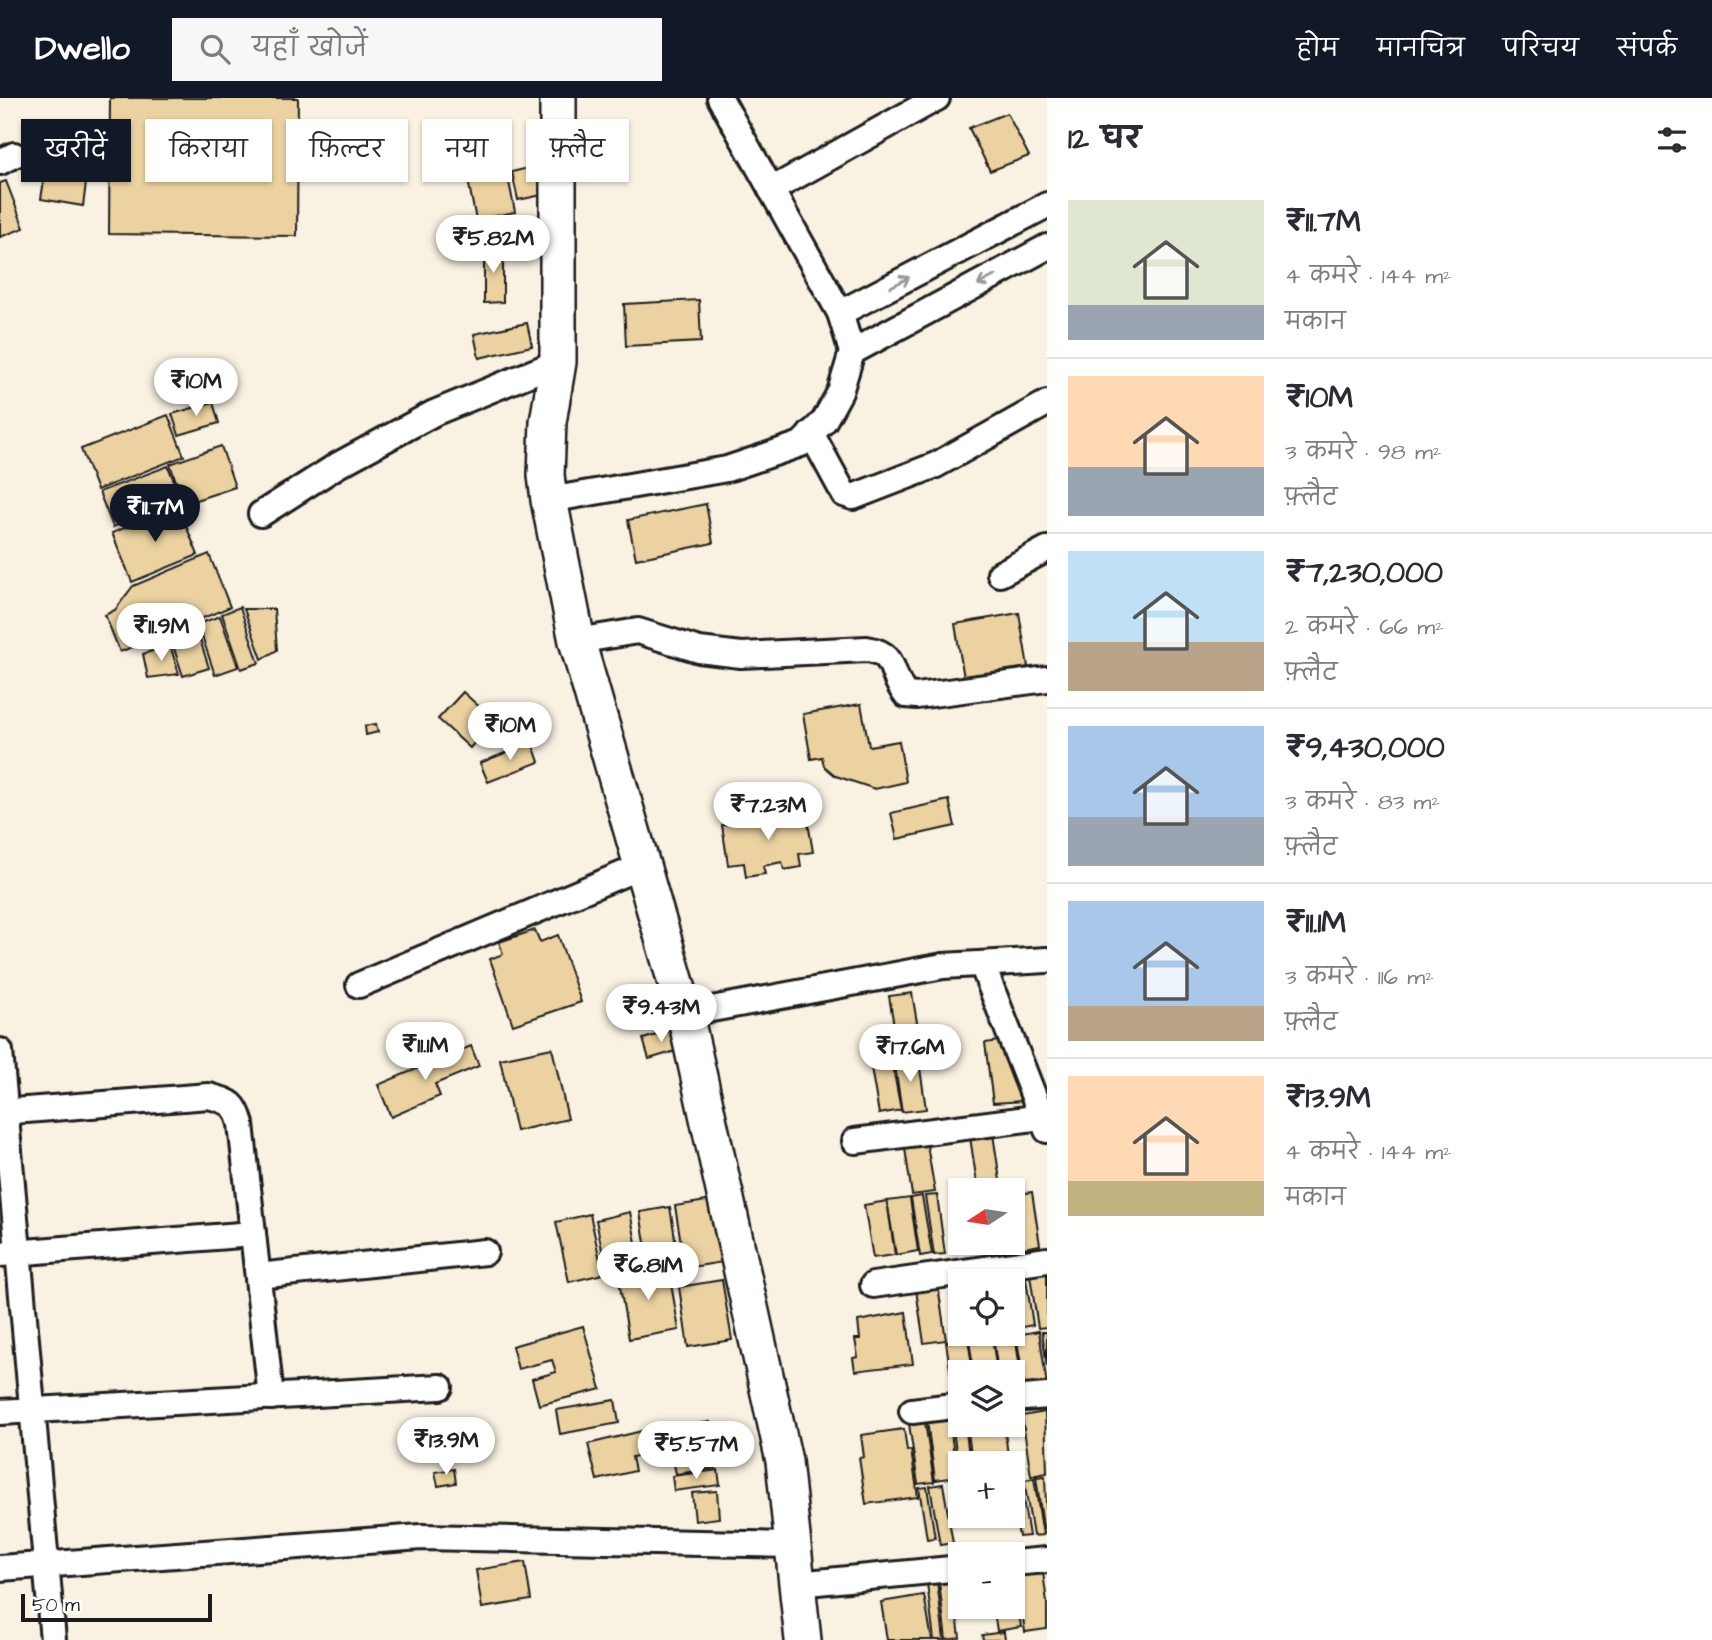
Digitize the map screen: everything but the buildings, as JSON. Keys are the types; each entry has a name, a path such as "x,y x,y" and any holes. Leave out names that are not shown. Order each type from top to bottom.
{"main road":[{"path":"558,98 558,362 548,422 548,487 577,640 685,1014 784,1461 803,1640"}],"street":[{"path":"548,487 727,470 801,444 824,421 840,392 852,352 840,313 720,98"},
{"path":"771,190 937,98"},
{"path":"840,313 1047,205"},
{"path":"852,352 1047,247"},
{"path":"261,514 338,465 434,413 558,362"},
{"path":"811,433 844,494 853,497 936,465 1047,402"},
{"path":"1000,574 1047,549"},
{"path":"577,640 638,631 699,650 741,655 867,649 881,651 890,659 897,684 906,695 917,696 1047,679"},
{"path":"359,985 642,866"},
{"path":"685,1014 943,966 1047,960"},
{"path":"855,1141 1044,1124 982,964"},
{"path":"0,1051 9,1253 33,1410 54,1640"},
{"path":"3,1112 209,1096 229,1101 237,1111 241,1124 271,1397"},
{"path":"9,1253 253,1234"},
{"path":"258,1276 485,1252"},
{"path":"873,1285 1047,1260"},
{"path":"0,1412 440,1387"},
{"path":"1025,1398 1047,1396"},
{"path":"912,1410 948,1406"},
{"path":"0,1568 421,1537 793,1545"},
{"path":"1025,1562 1047,1560"},
{"path":"797,1584 948,1569"}]}
